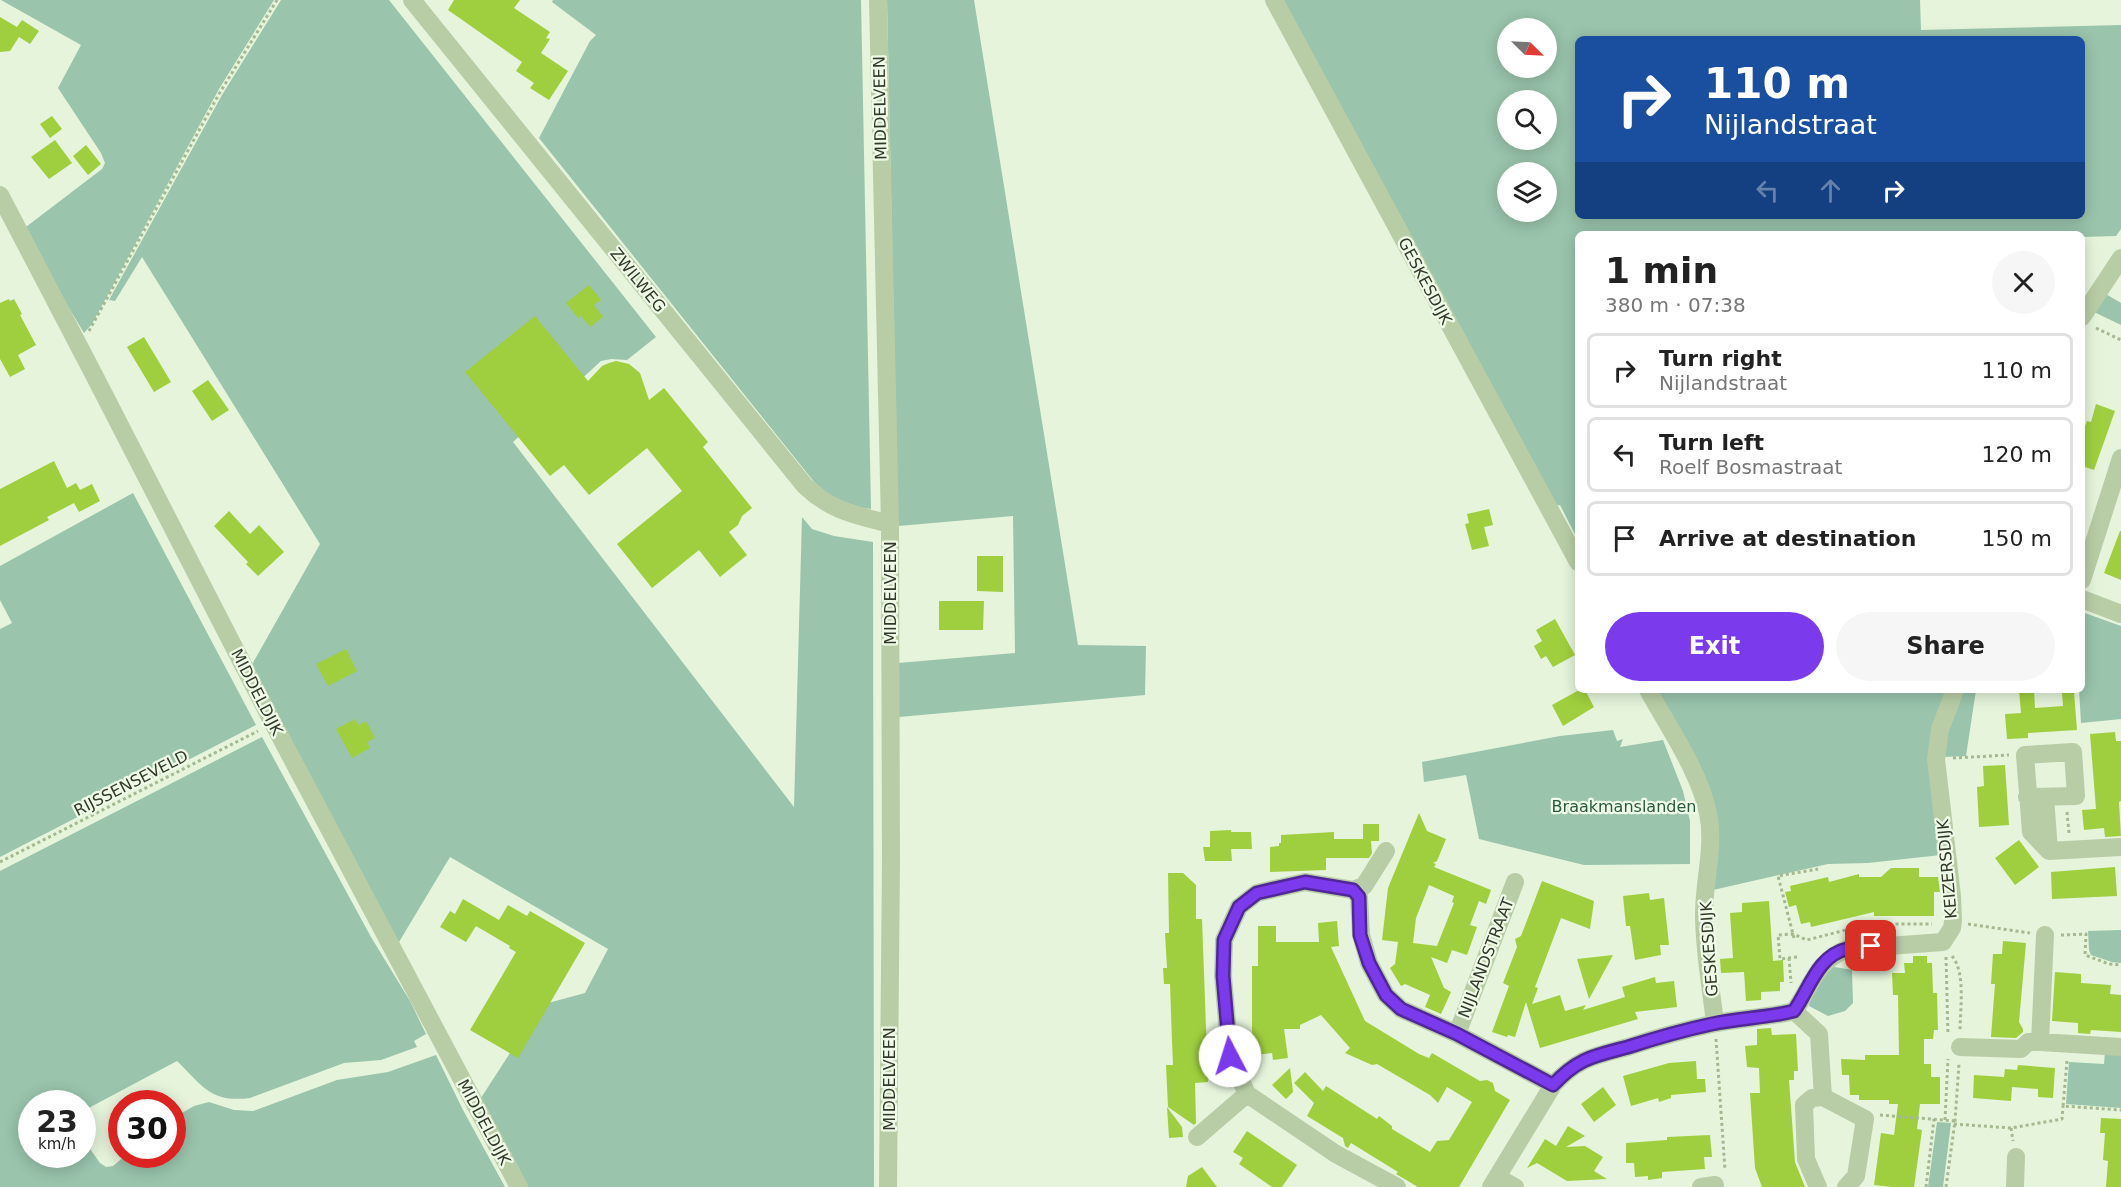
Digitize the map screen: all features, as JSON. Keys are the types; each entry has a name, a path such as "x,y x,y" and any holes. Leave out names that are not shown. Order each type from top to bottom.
{"street":[{"name":"ZWILWEG","path":"412,0 805,486 820,500 842,512 890,524"},
{"name":"MIDDELVEEN","path":"878,0 890,524 891,861 888,1187"},
{"name":"GESKESDIJK","path":"1274,0 1575,556"},
{"name":"MIDDELDIJK","path":"0,195 273,723 519,1187"},
{"path":"2085,312 2121,258"},
{"path":"2085,571 2121,458"},
{"path":"2085,600 2121,614"},
{"name":"GESKESDIJK","path":"1650,693 1695,775 1708,814 1711,841 1704,894 1704,917 1715,1023"},
{"name":"KEIZERSDIJK","path":"1943,942 1952,928 1953,921 1936,759 1940,729 1954,693"},
{"path":"2036,797 2076,796 2073,752 2025,755 2036,797 2031,832 2049,851 2121,847"},
{"path":"1386,851 1364,886 1353,890 1305,882 1257,893 1239,907 1224,940 1223,976 1230,1056 1247,1094 1336,1154 1397,1187"},
{"name":"NIJLANDSTRAAT","path":"1457,1034 1515,882"},
{"name":"NIJLANDSTRAAT","path":"1353,890 1359,897 1360,935 1366,954 1386,995 1401,1009 1457,1034 1553,1085"},
{"path":"2040,1042 2045,935"},
{"path":"1515,1187 1494,1182 1553,1085 1563,1074 1583,1060 1672,1033 1715,1023 1794,1011 1821,966 1835,954 1847,949 1943,942"},
{"path":"1794,1011 1819,1034 1823,1097"},
{"path":"1960,1047 2021,1049 2028,1042 2121,1047"},
{"path":"1197,1137 1247,1094"},
{"path":"1818,1187 1806,1159 1804,1105 1812,1098 1823,1097 1865,1119 1856,1176 1846,1187"},
{"path":"2015,1187 2016,1157"}],"path":[{"path":"80,348 219,94 277,0"},
{"path":"2097,328 2121,340"},
{"name":"RIJSSENSEVELD","path":"0,862 273,723"},
{"path":"1969,758 2025,755"},
{"path":"2066,796 2070,850"},
{"path":"1794,938 1778,876 1818,869"},
{"path":"1953,921 2045,935 2086,934 2085,955 2109,964 2121,965"},
{"name":"KEIZERSDIJK","path":"1943,942 1957,962 1960,972 1960,1047 1955,1123 1946,1187"},
{"path":"1780,959 1797,957"},
{"path":"1714,1182 1715,1023"},
{"path":"1865,1119 1873,1114 2011,1128 2062,1119 2068,1043"},
{"path":"2063,1106 2121,1110"},
{"path":"1926,1187 1934,1119"}],"green space":[{"path":"1,0 274,0 219,89 92,324 84,333 22,230 102,169 105,163 101,153 58,88 81,45"},
{"path":"281,0 389,0 656,337 627,360 601,361 513,442 794,807 802,517 812,529 834,536 873,542 874,1187 525,1187 479,1101 541,1005 585,993 608,949 450,857 396,947 250,668 320,544 142,257 115,301 109,300 222,95"},
{"path":"553,0 861,0 871,509 842,505 815,483 539,138 590,41 596,35 552,2"},
{"path":"887,0 974,0 1078,645 1146,646 1145,695 899,717 898,663 1015,653 1013,516 898,526"},
{"path":"1276,0 1920,0 1921,30 2121,25 2121,229 2116,236 2085,237 2085,231 1575,231 1575,534 1560,505 1553,507"},
{"path":"2104,293 2121,303 2121,325 2092,311"},
{"path":"133,493 256,725 0,857 0,629 12,623 0,600 0,566"},
{"path":"2085,613 2121,626 2121,719 2081,723 2079,693 2085,693"},
{"path":"1655,693 1949,693 1935,727 1941,855 1868,863 1828,864 1713,890 1719,842"},
{"path":"1963,693 1976,693 1966,756 1944,757 1946,738"},
{"name":"Braakmanslanden","path":"1613,730 1617,741 1623,739 1620,747 1663,740 1683,791 1690,821 1690,864 1584,865 1479,839 1466,775 1424,782 1422,762 1560,736"},
{"path":"262,737 371,937 410,1001 426,1034 414,1041 417,1047 381,1060 344,1063 250,1098 225,1098 208,1091 177,1061 122,1090 108,1090 108,1098 96,1104 96,1090 18,1090 18,1168 96,1168 96,1157 108,1168 186,1168 186,1111 194,1106 209,1102 234,1110 253,1111 337,1080 388,1072 436,1055 505,1187 0,1187 0,871"},
{"path":"2121,930 2121,963 2091,955 2088,931"},
{"path":"1829,966 1852,970 1853,1003 1845,1011 1828,1016 1809,1006"},
{"path":"2105,1052 2121,1053 2121,1108 2066,1104 2069,1062 2104,1064"},
{"path":"1937,1122 1951,1123 1943,1187 1928,1187"}],"building":[{"path":"454,0 520,0 514,8 550,32 546,38 550,39 541,53 568,71 549,100 530,88 534,83 516,71 522,62 448,10"},
{"path":"0,17 17,27 22,20 39,31 30,44 19,37 10,51 0,52"},
{"path":"52,116 62,129 50,138 40,124"},
{"path":"55,140 72,163 49,179 31,157"},
{"path":"86,145 101,164 88,175 73,156"},
{"path":"589,285 601,300 594,305 603,317 590,327 581,316 578,318 566,303"},
{"path":"9,299 10,301 14,299 36,345 18,355 25,369 10,377 0,359 0,303"},
{"path":"535,316 588,381 602,366 609,363 616,361 629,364 640,373 649,400 664,388 708,442 703,447 752,508 729,532 747,555 720,577 699,550 652,588 617,544 682,491 647,448 589,495 564,465 550,476 465,372"},
{"path":"144,337 171,382 154,392 127,347"},
{"path":"208,380 229,410 212,421 192,391"},
{"path":"2096,404 2115,411 2094,470 2085,467 2085,426 2087,421 2091,422"},
{"path":"54,461 67,488 76,483 80,490 92,484 100,501 79,512 74,503 47,517 49,520 0,546 0,489"},
{"path":"1489,509 1493,525 1484,527 1489,546 1472,550 1465,524 1469,523 1467,514"},
{"path":"229,511 250,534 259,525 284,552 258,576 214,526"},
{"path":"2121,531 2121,580 2104,573"},
{"path":"977,556 1003,556 1003,592 977,591"},
{"path":"939,601 984,601 983,630 939,630"},
{"path":"1555,619 1575,655 1553,667 1546,656 1541,659 1534,646 1542,641 1536,630"},
{"path":"346,649 357,671 328,686 316,664"},
{"path":"1575,692 1587,693 1594,707 1563,726 1552,705"},
{"path":"2019,693 2034,693 2035,708 2063,706 2062,693 2074,693 2077,730 2028,733 2028,738 2007,739 2005,714 2021,713"},
{"path":"355,719 358,725 366,721 375,738 367,742 370,748 352,758 336,729"},
{"path":"2115,732 2116,741 2121,741 2121,801 2119,802 2121,836 2105,837 2104,828 2084,830 2082,810 2096,809 2090,734"},
{"path":"2005,765 2009,825 1979,827 1977,787 1984,786 1983,766"},
{"path":"1419,813 1427,831 1446,839 1437,861 1433,863 1436,864 1434,867 1491,890 1486,904 1479,901 1470,925 1477,927 1467,955 1452,950 1447,963 1431,957 1444,988 1451,992 1441,1014 1425,1007 1430,995 1405,984 1401,986 1390,968 1395,964 1398,942 1382,940 1388,888","holes":["1429,885 1454,896 1452,902 1454,903 1437,946 1413,943 1416,918"]},
{"path":"1363,824 1379,824 1379,841 1371,841 1372,853 1369,858 1326,858 1326,870 1270,872 1270,847 1279,846 1281,835 1334,832 1334,839 1363,839"},
{"path":"1231,830 1231,832 1251,832 1252,849 1231,849 1232,861 1205,861 1203,847 1210,847 1210,831"},
{"path":"2019,840 2039,867 2015,885 1995,858"},
{"path":"2115,867 2117,896 2052,899 2051,872"},
{"path":"1891,868 1919,868 1919,877 1938,877 1940,892 1934,892 1934,916 1874,916 1874,912 1811,927 1810,922 1801,924 1796,905 1789,907 1785,892 1791,891 1790,886 1828,877 1829,882 1859,874 1859,877 1881,877"},
{"path":"1168,873 1183,873 1196,885 1196,919 1202,919 1208,1082 1195,1083 1196,1123 1194,1125 1168,1107 1166,1065 1173,1065 1170,984 1164,984 1163,968 1167,968 1165,933 1169,933"},
{"path":"1542,881 1594,901 1590,929 1561,918 1535,987 1538,988 1532,1004 1560,995 1565,1011 1586,1005 1583,1010 1625,997 1622,987 1655,977 1656,983 1674,981 1677,1007 1635,1012 1638,1019 1540,1048 1526,1002 1515,1037 1492,1032 1509,986 1503,983 1517,947 1515,939 1521,936"},
{"path":"1649,893 1650,900 1664,898 1669,945 1660,945 1661,955 1635,960 1630,926 1626,926 1623,896"},
{"path":"463,899 499,920 508,905 527,916 530,911 585,943 518,1058 470,1030 516,952 476,926 466,942 440,927 450,911 455,914"},
{"path":"1769,901 1773,961 1783,960 1784,982 1780,982 1780,991 1761,992 1761,1000 1746,1001 1744,972 1721,973 1720,959 1733,958 1730,913 1742,912 1742,903"},
{"path":"1337,921 1339,946 1331,947 1365,1021 1419,1054 1429,1058 1432,1053 1480,1081 1487,1080 1493,1083 1495,1091 1510,1100 1459,1187 1418,1187 1351,1143 1348,1148 1343,1138 1307,1116 1314,1103 1294,1083 1305,1072 1323,1091 1326,1086 1377,1119 1379,1116 1392,1126 1392,1129 1430,1152 1437,1141 1449,1140 1472,1102 1447,1087 1438,1103 1430,1095 1377,1064 1372,1065 1345,1053 1350,1048 1321,1015 1300,1025 1300,1029 1284,1029 1288,1058 1273,1060 1272,1053 1255,1055 1252,1030 1252,966 1258,966 1258,926 1276,926 1276,942 1319,942 1318,923"},
{"path":"2003,941 2026,943 2019,1022 2023,1032 2016,1038 1991,1037 1995,984 1991,984 1993,954 2002,954"},
{"path":"1613,955 1599,981 1589,999 1577,959"},
{"path":"1913,956 1927,956 1927,963 1932,963 1933,993 1937,993 1938,1030 1934,1030 1933,1039 1924,1039 1924,1064 1931,1064 1931,1077 1940,1077 1940,1104 1920,1104 1917,1129 1922,1130 1914,1187 1874,1185 1881,1133 1894,1135 1898,1104 1889,1104 1889,1100 1859,1100 1859,1095 1850,1095 1849,1075 1842,1075 1841,1059 1865,1060 1865,1055 1899,1055 1898,995 1893,995 1892,973 1905,973 1904,963 1913,963"},
{"path":"2055,972 2081,974 2081,983 2111,985 2110,994 2121,995 2121,1032 2091,1030 2090,1034 2078,1033 2078,1023 2052,1021"},
{"path":"1771,1028 1772,1035 1796,1034 1798,1071 1794,1071 1794,1080 1789,1080 1795,1162 1805,1187 1762,1187 1755,1168 1750,1093 1760,1093 1759,1068 1747,1067 1745,1046 1757,1045 1757,1029"},
{"path":"1696,1061 1697,1079 1705,1079 1706,1092 1671,1095 1671,1098 1659,1102 1658,1098 1631,1106 1623,1076 1669,1063"},
{"path":"2018,1065 2055,1068 2053,1098 2038,1097 2038,1089 2012,1087 2011,1101 1973,1098 1974,1075 2004,1077 2005,1069 2017,1070"},
{"path":"1290,1068 1293,1092 1286,1099 1272,1085"},
{"path":"1603,1087 1616,1105 1594,1122 1581,1104"},
{"path":"1167,1107 1182,1127 1183,1137 1169,1138"},
{"path":"2101,1118 2121,1119 2121,1187 2106,1187 2108,1161 2103,1160 2105,1133 2100,1133"},
{"path":"1568,1126 1585,1136 1566,1147 1585,1146 1603,1157 1594,1171 1607,1179 1567,1181 1537,1163 1527,1168 1545,1139 1556,1146"},
{"path":"1247,1131 1297,1165 1282,1187 1272,1187 1239,1164 1243,1158 1233,1152"},
{"path":"1710,1135 1712,1157 1704,1157 1705,1169 1662,1172 1662,1178 1648,1180 1648,1176 1635,1177 1634,1163 1626,1163 1626,1143 1667,1140 1667,1137"},
{"path":"1202,1167 1217,1187 1186,1187 1188,1176"}],"route":[{"path":"1230,1056 1223,976 1224,940 1239,907 1257,893 1305,882 1353,890 1359,897 1360,935 1369,963 1386,995 1401,1009 1457,1034 1553,1085 1574,1065 1599,1055 1715,1023 1794,1011 1821,966 1835,954 1847,949 1871,946"}]}
